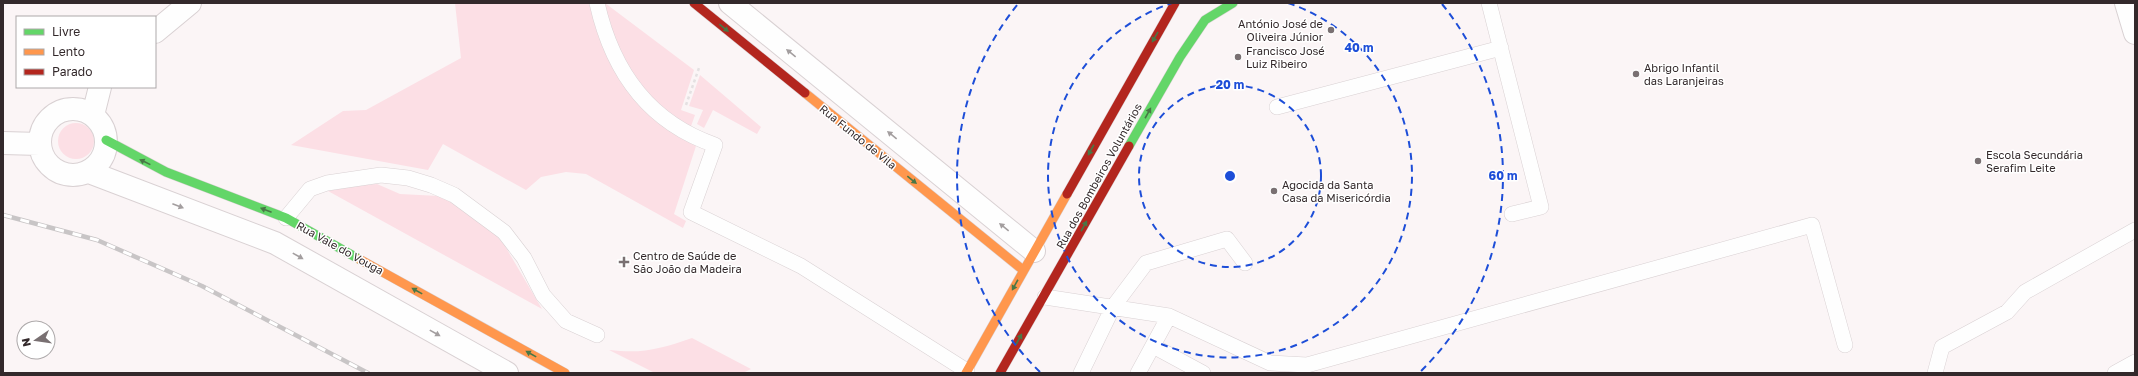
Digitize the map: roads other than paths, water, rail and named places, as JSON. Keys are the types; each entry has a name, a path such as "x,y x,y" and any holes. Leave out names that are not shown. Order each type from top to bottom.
{"street":[{"path":"156,31 190,3"},
{"name":"Rua Fundo de Vila","path":"694,3 1023,270"},
{"name":"Rua Fundo de Vila","path":"730,3 1034,251"},
{"name":"Rua dos Bombeiros Voluntários","path":"966,372 1175,3"},
{"name":"Rua dos Bombeiros Voluntários","path":"1000,373 1180,57 1205,20 1233,3"},
{"path":"2126,3 2135,33"},
{"path":"93,115 100,88"},
{"path":"89,172 102,159 106,150 105,130 100,122 93,115 84,110 73,108 62,110 52,115 45,124 41,134 40,144 42,154 52,169 70,176 89,172 275,243 507,373"},
{"name":"Rua Vale do Vouga","path":"106,140 131,155 166,172 286,218 565,373"},
{"path":"3,143 40,144"}],"lane":[{"path":"597,3 616,58 627,80 642,98 660,114 690,134 715,145 691,212 801,266 966,372"},
{"path":"1489,3 1540,207 1512,214"},
{"path":"1277,107 1501,48"},
{"path":"286,218 310,189 327,183 381,175 408,178 431,185 454,195 504,232 524,258 543,295 566,321 597,335"},
{"path":"1045,296 1169,316 1270,363 1307,366 1812,224 1845,345"},
{"path":"1935,373 1942,348 2007,312 2026,292 2135,230"},
{"path":"1081,373 1113,307 1146,263 1227,240 1245,263"},
{"path":"1138,373 1169,316"},
{"path":"1153,346 1203,373"},
{"path":"2115,373 2135,362"}],"railway":[{"path":"3,215 97,240 202,286 368,373"}],"place":[{"name":"António José de Oliveira Júnior","path":"1331,30"},
{"name":"Francisco José Luiz Ribeiro","path":"1238,57"},
{"name":"Abrigo Infantil das Laranjeiras","path":"1636,74"},
{"name":"Escola Secundária Serafim Leite","path":"1978,161"},
{"name":"Agocida da Santa Casa da Misericórdia","path":"1274,191"},
{"name":"Centro de Saúde de São João da Madeira","path":"624,262"}]}
